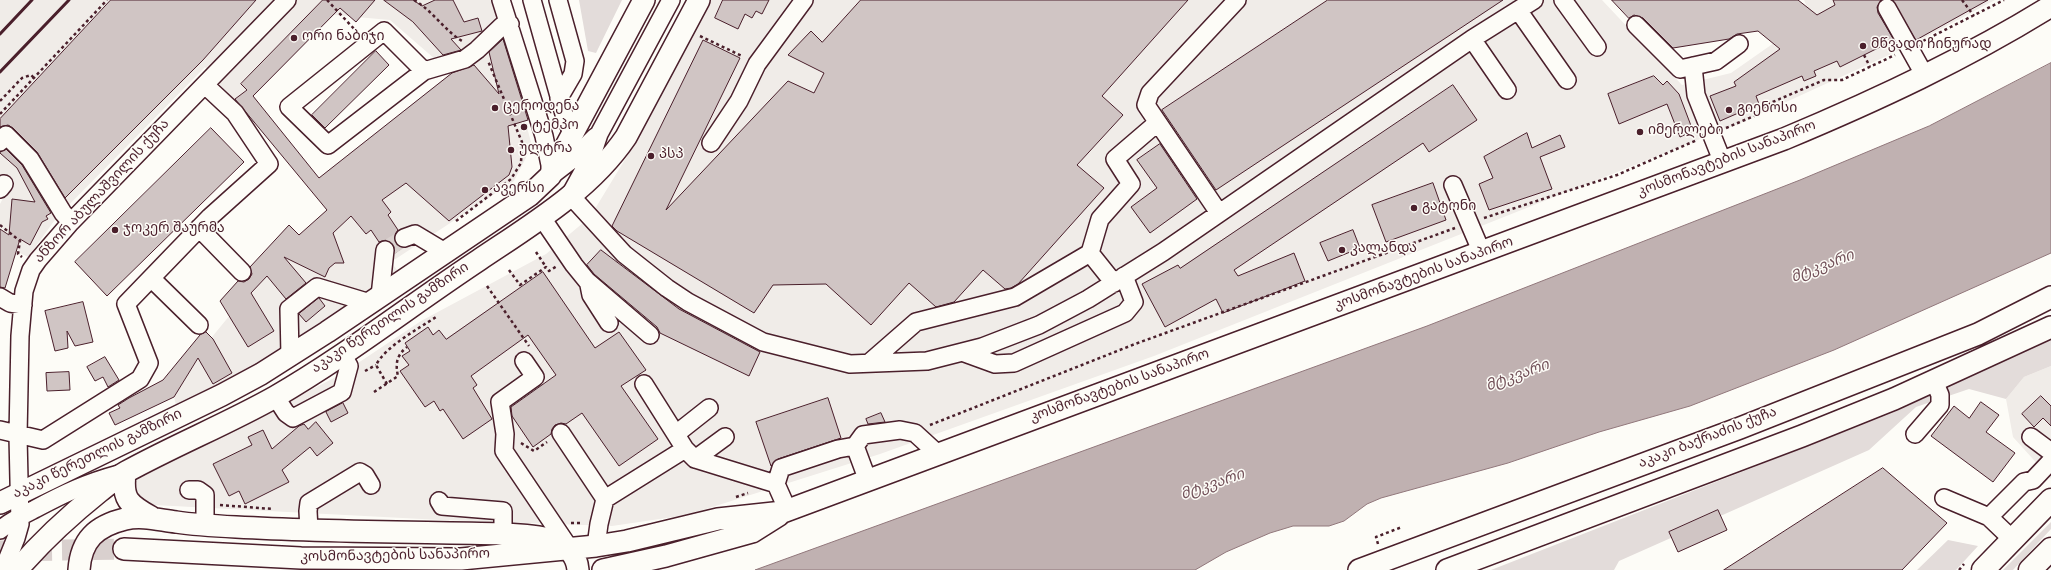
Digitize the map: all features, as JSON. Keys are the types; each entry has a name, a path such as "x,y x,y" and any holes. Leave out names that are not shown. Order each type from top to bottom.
{"highway":[{"path":"1983,570 2051,500"}],"main road":[{"name":"აკაკი წერეთლის გამზირი","path":"0,503 222,395 290,356 530,195 550,176 644,0"},
{"name":"აკაკი წერეთლის გამზირი","path":"17,570 46,537 125,473 345,360 422,297 542,218 570,195 602,167 623,141 648,99 699,0"},
{"name":"კოსმონავტების სანაპირო","path":"603,570 666,556 752,532 786,511 1723,163 1858,108 1925,76 2051,6"},
{"name":"აკაკი ბაქრაძის ქუჩა","path":"1359,570 1740,428 1971,337 2051,297"},
{"path":"1447,570 1802,436 1934,381 2051,327"},
{"path":"125,473 123,487 125,496 138,510 151,517"},
{"name":"კოსმონავტების სანაპირო","path":"124,549 301,558 461,559 596,546 627,541 718,519 786,511"},
{"path":"79,570 80,560 86,541 97,530 110,523 127,518 151,517 176,522 205,525 309,530 503,534 546,538 560,542 570,549 574,555 578,570"},
{"path":"668,570 704,557 752,532"}],"street":[{"name":"ანზორ აბულაშვილის ქუჩა","path":"3,570 18,534 21,516 21,492 18,474 18,436 23,305 24,291 31,270 46,249 71,222 287,0"},
{"path":"501,0 510,24 544,136 550,165 550,176"},
{"path":"532,0 564,114 572,133"},
{"path":"558,0 576,68 560,98"},
{"path":"672,0 599,134 592,155 570,195 624,254 667,288 688,302 763,342 850,364 927,361 982,347 1040,325 1088,299 1119,279 1219,213 1472,39 1534,0"},
{"path":"711,144 738,101 757,64 804,0"},
{"path":"1219,213 1146,105 1150,93 1237,0"},
{"path":"1563,0 1597,47"},
{"path":"1887,8 1925,76"},
{"path":"1518,10 1567,80"},
{"path":"424,72 384,31 289,107 328,145 424,72 465,59 477,50 502,26 510,24"},
{"path":"1636,25 1680,68 1716,61 1739,44"},
{"path":"1472,39 1507,90"},
{"path":"1693,66 1696,95 1723,163"},
{"path":"0,430 18,436 38,440 46,439 140,379 149,363 126,304 199,228 269,164 235,113 205,85"},
{"path":"869,363 916,322 1015,297 1090,253 1100,219 1131,184 1115,158 1157,123"},
{"path":"550,176 574,158 599,134"},
{"path":"0,142 6,135 30,159 63,213 71,222"},
{"path":"1453,185 1482,253"},
{"path":"542,218 574,266 588,281 650,335"},
{"path":"199,228 242,272"},
{"path":"404,238 415,234 445,252"},
{"path":"290,356 289,309 317,288 375,299 385,250"},
{"path":"962,352 995,364 1014,363 1125,313 1134,302 1119,279 1090,253"},
{"path":"151,278 199,325"},
{"path":"588,281 591,295 609,323"},
{"path":"0,297 10,303 23,305"},
{"path":"527,354 535,377 500,402 505,434 504,451 570,549"},
{"path":"276,396 286,414 293,418 342,392 345,360"},
{"path":"1915,434 1940,405 1940,395 1934,381"},
{"path":"644,384 690,454 776,484"},
{"path":"676,434 709,408"},
{"path":"786,511 776,484 781,468 838,449 855,446 863,435 900,430 915,433 939,455"},
{"path":"561,433 605,499 596,546"},
{"path":"605,499 724,437"},
{"path":"2031,437 2051,452"},
{"path":"855,446 868,481"},
{"path":"1989,517 2024,482 2033,480 2051,461"},
{"path":"309,530 309,503 360,472 371,485"},
{"path":"0,530 21,516 81,485 125,473"},
{"path":"189,490 198,490 205,495 205,525"},
{"path":"1944,498 1989,517 2012,539"},
{"path":"439,501 442,506 502,511 503,534"}],"path":[{"path":"0,114 107,0"},
{"path":"327,0 368,44"},
{"path":"414,0 424,6 451,34 477,50 486,58 522,142 521,163 511,179 451,225"},
{"path":"1962,0 1974,16"},
{"path":"699,36 757,64"},
{"path":"1864,55 1870,67"},
{"path":"0,101 22,78 32,75 34,78"},
{"path":"0,226 20,241 18,254 24,258"},
{"path":"536,252 549,271 559,264"},
{"path":"509,270 520,285 546,267"},
{"path":"487,286 527,354"},
{"path":"386,384 377,369 376,365 379,359 387,351 436,317"},
{"path":"374,392 398,376 396,362 398,356 407,347"},
{"path":"505,434 534,451 561,433"},
{"path":"1379,544 1376,537 1402,527"}],"shaded area":[{"path":"0,0 493,0 532,146 514,181 391,262 397,270 339,312 264,361 176,405 174,397 212,337 230,315 288,254 297,263 351,216 319,178 451,73 390,20 334,15 253,97 246,90 234,100 205,67 57,217 28,257 18,252 20,242 0,227 0,204 3,198 0,188"},
{"path":"579,0 622,0 596,53 588,51"},
{"path":"707,0 1602,0 1682,85 1731,73 1811,17 1804,0 1995,0 1913,44 1738,124 1154,356 880,454 687,515 612,526 441,520 154,505 138,497 132,485 139,478 340,375 421,321 546,254 590,217 632,148"},
{"path":"2051,339 2051,366 2024,377 2006,399 1969,389 1916,407 1869,450 1619,561 1614,570 1491,570 1892,413"},
{"path":"2051,366 2051,479 2013,437 2006,399 2024,377"},
{"path":"2051,522 2051,529 2013,570 2003,570"},
{"path":"1948,540 1978,546 1956,570 1917,570"}],"water":[{"name":"მტკვარი","path":"2051,63 2051,253 1834,350 1690,406 1599,432 1508,463 1381,498 1367,504 1344,521 1329,526 1293,526 1270,533 1226,552 1195,570 755,570 1427,326 1800,180 1929,126"}],"building":[{"path":"111,0 256,0 203,60 65,198 37,152 13,128 8,125 0,127 0,119"},
{"path":"323,0 375,0 356,22 340,8 253,96 319,178 452,73 474,65 499,94 489,52 503,39 528,120 508,126 512,167 509,175 449,221 406,183 382,200 391,212 388,215 398,230 394,236 395,241 397,245 402,248 395,253 394,246 391,242 386,240 379,242 371,230 366,234 351,216 333,233 344,263 335,263 329,268 325,277 284,257 306,283 286,299 267,276 251,293 274,331 248,347 220,301 238,281 244,282 249,279 252,274 250,267 289,225 299,235 327,210 235,99 247,90 241,84"},
{"path":"384,0 413,0 422,6 435,0 453,0 464,22 478,18 482,31 451,39 461,50 443,55 413,22"},
{"path":"723,0 769,0 762,14 756,11 752,18 745,14 738,29 715,18"},
{"path":"861,0 1188,0 1102,96 1123,115 1077,165 1104,188 1018,284 1011,288 1005,289 983,270 954,302 936,307 909,283 871,325 826,284 773,285 754,313 617,231 612,226 703,40 740,58 666,210 788,81 814,93 824,73 788,55 811,31 822,42"},
{"path":"1328,0 1503,0 1216,190 1162,110"},
{"path":"1612,0 1798,0 1817,15 1835,5 1833,0 1881,0 1877,7 1878,13 1894,40 1840,67 1837,61 1814,71 1816,76 1804,81 1802,76 1756,96 1759,104 1720,121 1710,96 1736,86 1734,82 1780,49 1758,31 1737,34 1729,39 1673,48 1643,18 1634,15 1629,18"},
{"path":"1893,0 1988,0 1916,40"},
{"path":"376,51 389,65 325,128 312,115"},
{"path":"1654,76 1663,85 1667,81 1679,94 1693,131 1680,137 1667,104 1619,124 1608,94"},
{"path":"1453,85 1477,120 1429,152 1423,143 1234,270 1238,276 1294,253 1305,281 1223,313 1216,299 1165,327 1142,284 1178,265 1180,268"},
{"path":"211,128 244,162 107,296 75,262"},
{"path":"1527,133 1532,148 1560,135 1565,147 1540,157 1552,189 1489,210 1479,184 1493,178 1484,157"},
{"path":"1160,144 1197,199 1150,233 1131,207 1157,188 1137,160"},
{"path":"6,149 22,165 51,213 46,216 48,219 42,222 30,245 20,239 5,288 0,287 0,229 9,235 12,199 35,202 17,168 0,153"},
{"path":"1433,183 1446,220 1386,242 1372,205"},
{"path":"1353,230 1360,248 1328,261 1320,243"},
{"path":"601,250 679,309 760,352 749,376 660,333 657,327 594,274 587,265"},
{"path":"543,272 595,348 619,332 646,370 621,386 658,439 619,466 582,413 566,424 561,423 555,425 551,434 533,447 512,416 511,407 556,375 528,335 471,376 477,385 473,388 492,419 463,439 443,409 440,411 434,401 425,407 400,371 409,365 402,356 410,351 405,343 428,327 433,335 439,330 446,339"},
{"path":"319,298 325,306 306,322 299,314"},
{"path":"83,302 93,342 75,346 67,331 68,348 55,351 45,311"},
{"path":"206,332 213,339 232,373 213,384 198,358 174,397 115,425 109,413 120,408 118,405 129,398 163,380 200,335"},
{"path":"105,357 119,380 108,387 103,377 95,381 87,367"},
{"path":"69,372 70,390 47,391 46,373"},
{"path":"2041,396 2051,406 2051,426 2043,418 2034,427 2022,414"},
{"path":"828,398 841,438 778,459 771,466 756,422"},
{"path":"1981,402 1999,415 1986,432 2015,453 1993,482 1931,436 1954,406 1969,418"},
{"path":"343,403 348,413 331,422 326,412"},
{"path":"881,413 885,422 868,424 866,419"},
{"path":"316,422 333,443 317,456 310,447 282,470 289,482 245,504 239,491 229,496 213,464 252,445 248,437 263,430 272,449 299,426 304,424 308,429"},
{"path":"1883,468 1947,523 1902,570 1724,570"},
{"path":"1718,510 1727,530 1678,552 1669,532"}],"tunnel":[{"path":"385,250 404,238"},
{"path":"0,551 124,549"}],"railway":[{"path":"0,34 32,0"},
{"path":"0,72 69,0"}],"place":[{"name":"ორი ნაბიჯი","path":"294,38"},
{"name":"მწვადი ჩინურად","path":"1863,46"},
{"name":"ცეროდენა","path":"495,108"},
{"name":"გიენოსი","path":"1729,110"},
{"name":"ტემპო","path":"524,127"},
{"name":"იმერლები","path":"1640,132"},
{"name":"ულტრა","path":"511,150"},
{"name":"პსპ","path":"651,156"},
{"name":"ავერსი","path":"485,190"},
{"name":"გატონი","path":"1414,208"},
{"name":"ჯოკერ შაურმა","path":"115,230"},
{"name":"კალანდა","path":"1342,250"}]}
